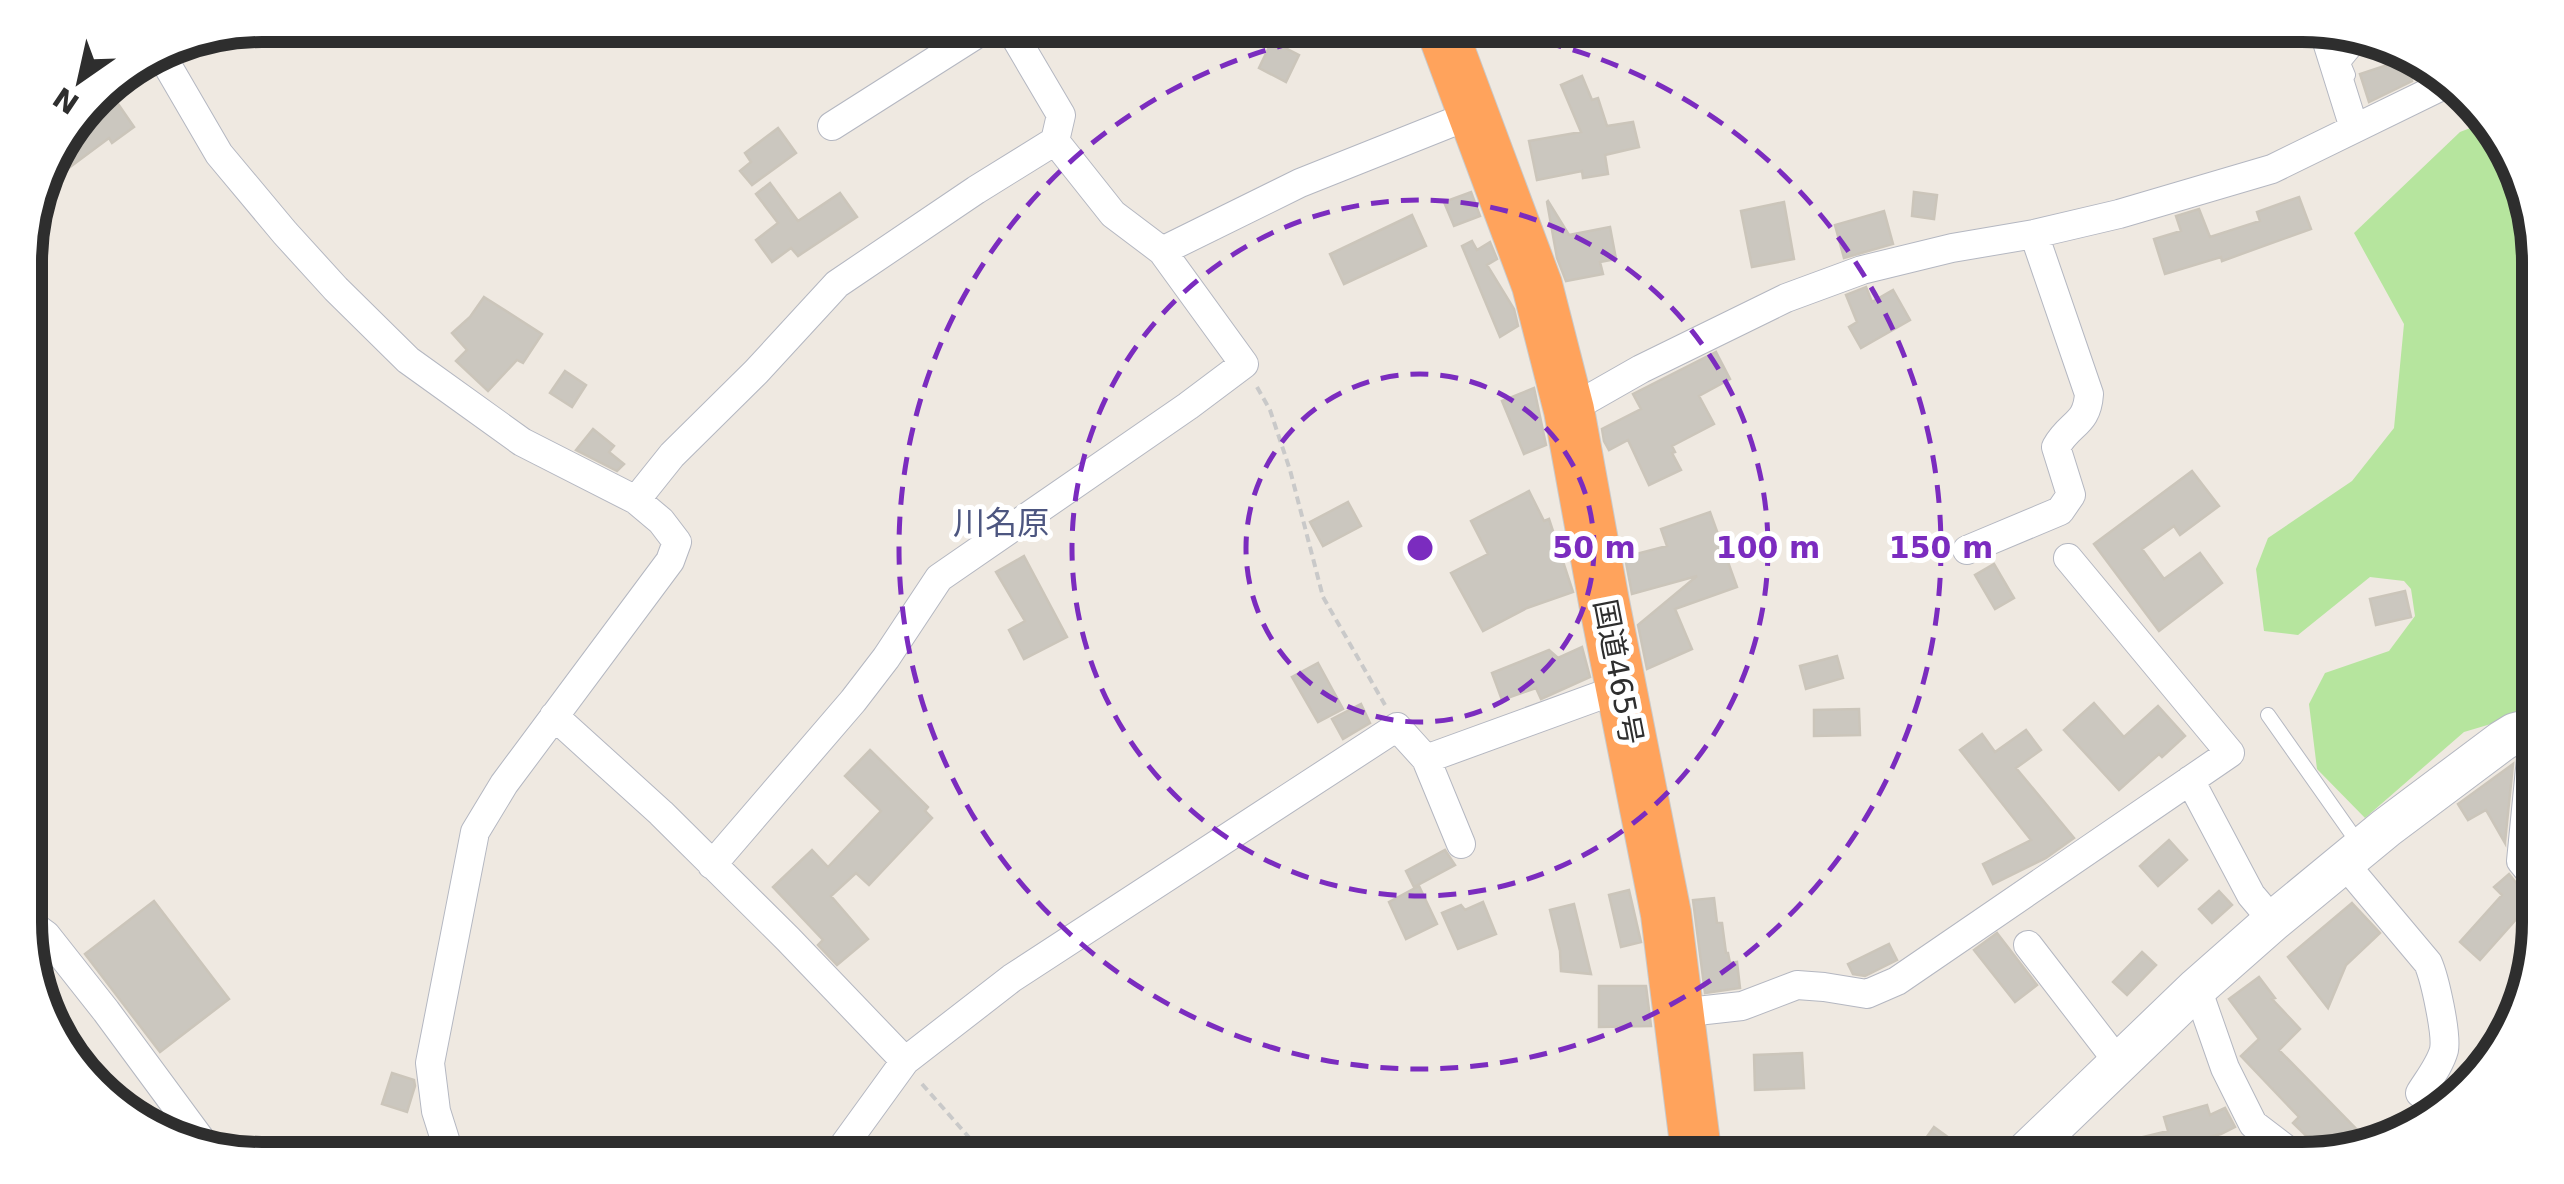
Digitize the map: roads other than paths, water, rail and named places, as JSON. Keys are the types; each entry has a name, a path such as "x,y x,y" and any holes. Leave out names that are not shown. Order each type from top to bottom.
{"highway":[{"name":"国道465号","path":"1446,42 1537,285 1570,410 1666,914 1695,1141"}],"street":[{"path":"832,126 963,42"},
{"path":"636,500 672,455 837,284 1055,141 1061,115 1018,42"},
{"path":"2329,44 2360,126"},
{"path":"167,64 219,154 298,247 408,360 522,442 636,500 661,521 677,542 670,562 504,784 475,832 430,1062 436,1111 446,1142"},
{"path":"1570,410 1641,369 1786,298 1862,270 2120,214 2272,169 2437,89"},
{"path":"1162,251 1300,183 1473,114"},
{"path":"712,865 852,701 939,578 1244,364 1162,251 1113,214 1055,141"},
{"path":"1967,550 2060,511 2071,495 2056,447 2086,414 2089,394 2034,234"},
{"path":"1679,1013 1742,1006 1797,986 1824,986 1867,994 1897,981 2230,753 2068,558"},
{"path":"1426,759 1621,688"},
{"path":"554,716 660,813 905,1060"},
{"path":"846,1142 905,1060 1012,978 1398,727 1426,759 1461,844"},
{"path":"2037,1141 2273,921 2352,855 2502,741 2522,731"},
{"path":"2190,780 2251,896 2273,921"},
{"path":"2352,855 2433,975 2445,1046 2420,1093"},
{"path":"43,933 194,1131"},
{"path":"2028,945 2119,1063"},
{"path":"2197,988 2225,1068 2253,1124 2276,1141"}],"lane":[{"path":"2354,49 2344,63 2360,126"},
{"path":"2268,715 2352,855"}],"district":[{"name":"川名原","path":"1001,523"}]}
